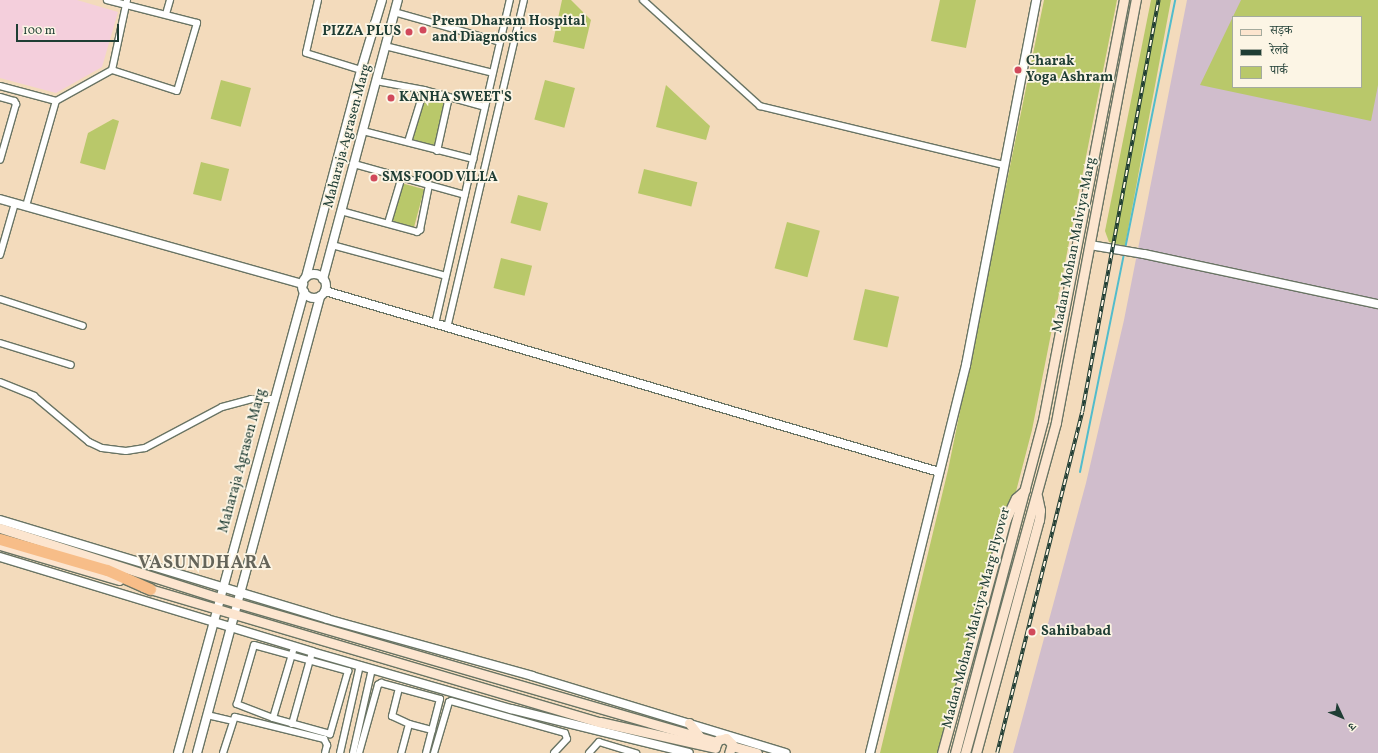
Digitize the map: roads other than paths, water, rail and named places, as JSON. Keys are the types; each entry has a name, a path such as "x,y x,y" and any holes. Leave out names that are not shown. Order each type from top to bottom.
{"highway":[{"path":"0,539 107,570 150,589"}],"main road":[{"name":"Madan Mohan Malviya Marg","path":"1025,490 1046,405 1124,0"},
{"name":"Madan Mohan Malviya Marg","path":"1037,495 1056,422 1136,0"},
{"name":"Madan Mohan Malviya Marg Flyover","path":"955,753 1025,490"},
{"path":"942,753 1006,519 1016,498 1025,490"},
{"name":"Madan Mohan Malviya Marg Flyover","path":"965,753 1037,495"},
{"path":"976,753 1039,520 1040,503 1037,495"},
{"path":"0,528 236,603 700,737"},
{"path":"0,545 600,722 716,749"},
{"path":"689,723 700,737 716,749"},
{"path":"716,749 726,738 730,751 757,753"}],"street":[{"path":"0,86 56,101 112,70 177,91 197,23 127,2 107,0"},
{"path":"166,14 170,0"},
{"path":"318,0 306,53 361,70"},
{"name":"Maharaja Agrasen Marg","path":"178,753 361,70 382,0"},
{"name":"Maharaja Agrasen Marg","path":"323,279 398,0"},
{"path":"435,324 510,0"},
{"path":"447,328 524,0"},
{"path":"643,0 760,106 1004,165"},
{"path":"870,753 966,365 1036,0"},
{"path":"112,70 127,2"},
{"path":"394,12 500,42"},
{"path":"385,46 493,73"},
{"path":"376,81 424,90 485,107"},
{"path":"408,142 424,90"},
{"path":"0,97 16,102 3,134 0,160"},
{"path":"437,150 449,97"},
{"path":"26,206 56,101"},
{"path":"363,131 473,159"},
{"path":"354,164 402,176 465,195"},
{"path":"388,223 402,176"},
{"path":"341,211 419,231 429,185"},
{"path":"0,199 304,285 313,298 323,294 435,324 939,472"},
{"path":"0,255 16,203"},
{"path":"332,245 446,276"},
{"path":"1090,245 1378,304"},
{"path":"197,753 239,592 323,294 323,279 314,275 304,285"},
{"path":"0,299 83,326"},
{"path":"0,343 71,364"},
{"path":"0,382 34,396 89,442 102,448 126,451 145,448 222,407 251,399 273,399"},
{"path":"0,520 786,753"},
{"path":"0,557 214,621 311,656 348,671 330,734 273,718 237,704 254,645 293,650"},
{"path":"273,718 293,650"},
{"path":"311,656 360,665 511,708 689,753"},
{"path":"292,724 311,656"},
{"path":"340,753 360,665"},
{"path":"353,753 372,669"},
{"path":"360,753 378,685 381,683 440,700 426,753"},
{"path":"399,688 392,716 410,724 432,730"},
{"path":"436,698 439,688"},
{"path":"434,753 450,701 565,733 567,739 554,753"},
{"path":"509,718 511,708"},
{"path":"206,715 232,721"},
{"path":"223,753 232,721 235,717 324,739 327,745 325,753"},
{"path":"401,753 410,724"},
{"path":"589,753 599,742 636,753"}],"waterway":[{"path":"1125,249 1175,0"},
{"path":"1080,472 1124,254"}],"railway":[{"path":"997,753 1082,412 1158,0"}],"place":[{"name":"Prem Dharam Hospital and Diagnostics","path":"423,30"},
{"name":"PIZZA PLUS","path":"409,32"},
{"name":"Charak Yoga Ashram","path":"1018,70"},
{"name":"KANHA SWEET'S","path":"391,98"},
{"name":"SMS FOOD VILLA","path":"374,178"},
{"name":"Sahibabad","path":"1032,632"}],"district":[{"name":"VASUNDHARA","path":"205,564"}]}
